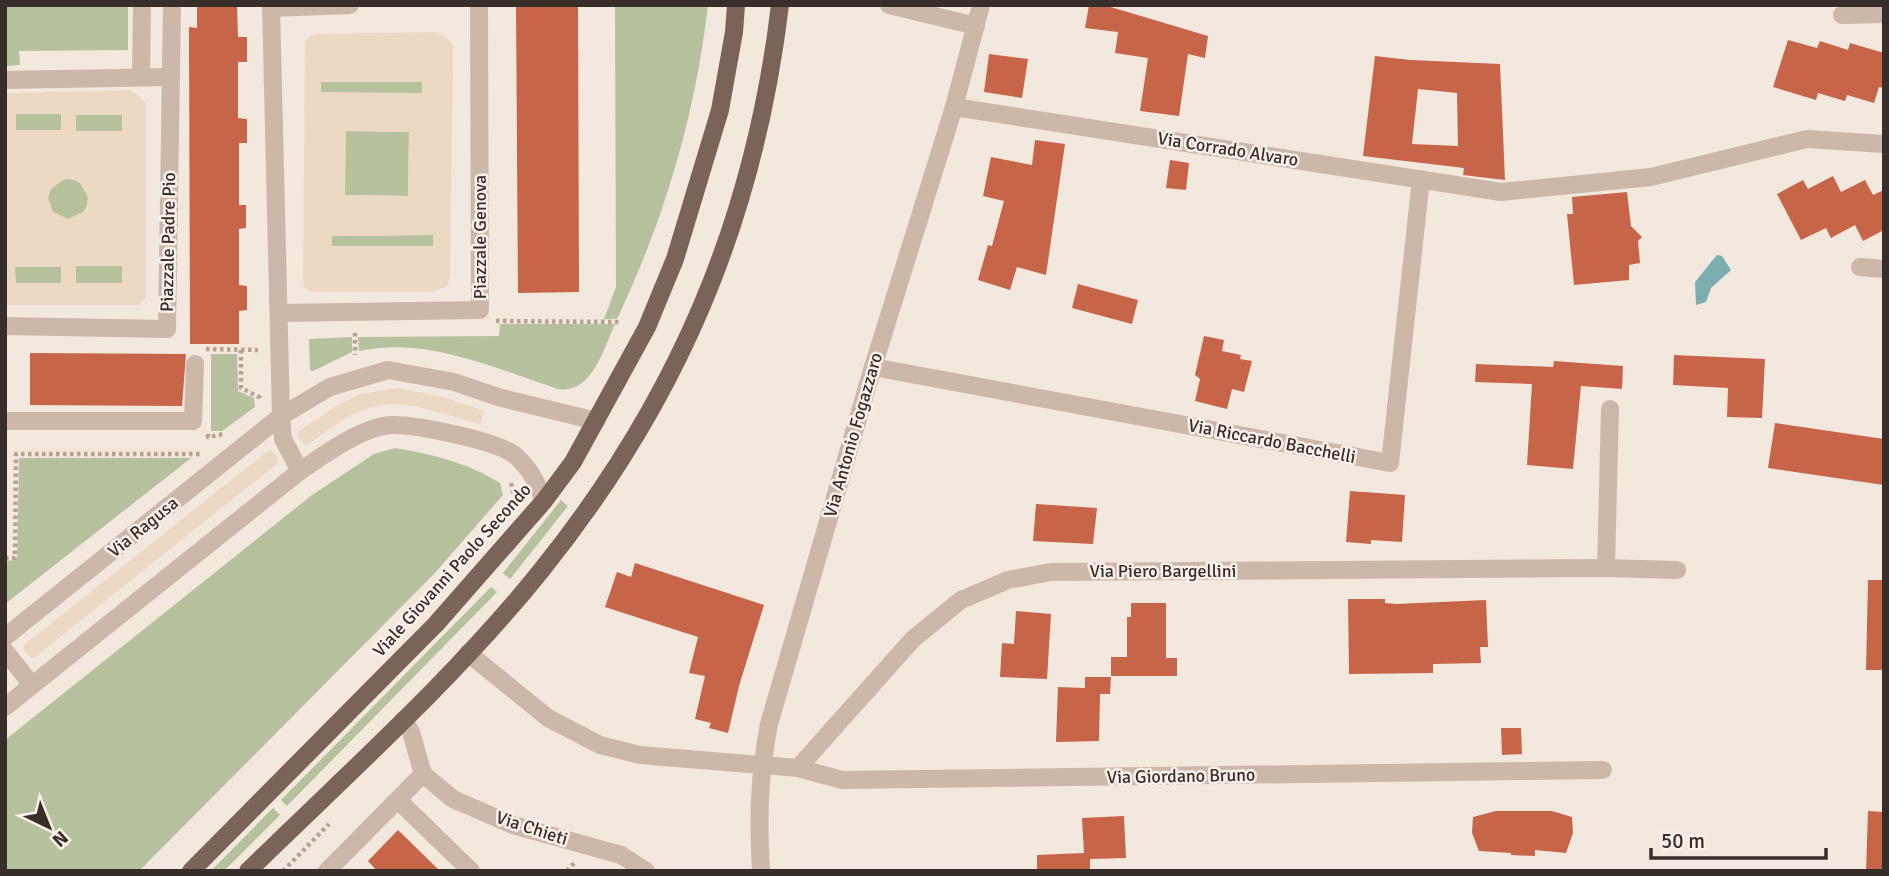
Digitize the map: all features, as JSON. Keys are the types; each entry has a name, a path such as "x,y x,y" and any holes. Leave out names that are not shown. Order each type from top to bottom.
{"main road":[{"name":"Viale Giovanni Paolo Secondo","path":"191,871 436,624 544,501 573,462 647,327 675,259 720,110 736,5"},
{"path":"248,871 403,720 468,653 540,572 601,491 657,401 691,334 719,268 744,192 762,117 780,5"}],"street":[{"path":"141,76 142,5"},
{"name":"Piazzale Padre Pio","path":"5,326 167,329 172,5"},
{"path":"300,471 283,439 281,416 271,7 350,5"},
{"name":"Piazzale Genova","path":"279,313 480,310 480,5"},
{"path":"890,5 976,26"},
{"name":"Via Antonio Fogazzaro","path":"761,871 758,826 761,766 769,724 873,367 954,107 981,5"},
{"path":"1842,15 1884,14"},
{"path":"5,80 170,77"},
{"name":"Via Corrado Alvaro","path":"954,107 1501,192 1651,177 1807,139 1884,144"},
{"name":"Via Riccardo Bacchelli","path":"873,367 1390,463 1421,179"},
{"path":"1860,267 1884,269"},
{"path":"5,421 193,421 198,358"},
{"name":"Via Ragusa","path":"5,637 281,416 330,387 388,370 454,382 498,397 596,421"},
{"path":"1606,568 1610,409"},
{"path":"5,707 300,471 350,438 390,425 484,441 513,454 533,474 544,501"},
{"name":"Via Piero Bargellini","path":"798,768 913,639 961,600 1008,580 1051,572 1606,568 1677,570"},
{"path":"5,651 32,685"},
{"name":"Via Giordano Bruno","path":"468,653 548,718 600,745 640,755 798,768 842,780 1603,770"},
{"path":"335,868 423,774 411,732 403,720"},
{"name":"Via Chieti","path":"423,774 453,799 513,825 621,855 646,871"},
{"path":"398,800 471,871"}],"path":[{"path":"496,321 621,322"},
{"path":"355,333 355,355"},
{"path":"206,349 258,350"},
{"path":"198,358 206,349"},
{"path":"198,358 206,349"},
{"path":"241,350 241,388 259,397 259,408"},
{"path":"208,424 208,437 221,436 230,429"},
{"path":"5,558 15,558 16,454 202,454"},
{"path":"508,475 515,500 512,509"},
{"path":"567,871 576,862"}],"green space":[{"path":"5,5 128,5 128,50 19,51 20,65 5,66"},
{"path":"615,5 708,5 695,87 676,166 650,243 617,319 604,319 616,287"},
{"path":"320,82 423,82 423,93 321,93"},
{"path":"15,114 61,114 61,130 15,130"},
{"path":"76,115 122,115 122,131 76,131"},
{"path":"345,131 409,132 408,196 345,195"},
{"path":"68,179 82,185 88,199 82,213 68,219 54,213 48,199 54,185"},
{"path":"433,235 434,246 332,246 332,236"},
{"path":"76,266 122,266 122,283 76,283"},
{"path":"15,267 62,267 61,283 15,283"},
{"path":"500,324 615,324 595,368 580,385 570,389 558,389 460,356 435,351 384,347 359,351 358,337 499,336"},
{"path":"352,337 352,352 313,371 310,370 309,339"},
{"path":"211,354 237,354 238,391 254,398 255,407 222,431 211,431"},
{"path":"395,448 436,456 475,470 500,483 503,495 434,574 139,871 5,871 5,740 312,495 374,454"},
{"path":"19,458 191,458 5,604 5,561 17,560"},
{"path":"561,500 568,506 510,579 503,573"},
{"path":"491,587 497,592 287,806 281,800"},
{"path":"273,808 280,815 224,871 211,871"}],"shaded area":[{"path":"437,32 449,40 453,47 450,277 447,286 432,292 311,292 304,287 305,41 311,35","holes":["321,82 422,82 422,93 321,92","346,131 409,132 408,196 345,195","433,235 433,246 332,246 332,236"]},
{"path":"131,90 146,103 146,297 139,305 5,305 5,93","holes":["16,114 61,114 61,130 16,130","76,115 122,115 122,131 76,131","65,179 80,183 88,197 83,212 68,219 53,212 48,197 51,189","76,266 122,266 122,283 76,283","15,267 61,267 61,283 16,283"]},
{"path":"399,388 443,397 485,411 480,424 415,406 389,404 368,408 347,417 307,445 304,445 297,435 338,405 360,394"},
{"path":"269,450 279,459 278,463 34,658 23,649 24,645"}],"water":[{"path":"1717,255 1722,256 1731,270 1711,288 1706,302 1696,305 1695,282"}],"building":[{"path":"197,5 237,5 238,37 247,37 247,62 238,62 238,118 247,119 247,143 239,143 239,205 246,205 246,228 239,229 239,285 247,286 247,310 239,311 239,344 190,344 189,27 197,28"},
{"path":"516,5 578,5 579,292 518,293"},
{"path":"1089,5 1104,5 1208,36 1205,58 1188,54 1179,116 1140,111 1148,58 1115,53 1118,32 1085,28"},
{"path":"1788,40 1817,48 1820,41 1848,50 1850,43 1884,53 1884,88 1879,87 1874,103 1847,95 1845,101 1818,93 1816,100 1773,87"},
{"path":"989,54 1028,59 1022,98 984,92"},
{"path":"1375,56 1500,64 1505,180 1463,175 1464,168 1363,156","holes":["1418,89 1457,93 1458,146 1412,144"]},
{"path":"1035,140 1065,144 1046,275 1017,267 1010,290 978,280 988,245 992,246 1004,201 983,196 991,157 1032,165"},
{"path":"1170,160 1189,163 1186,190 1166,188"},
{"path":"1833,176 1841,192 1865,180 1873,195 1884,190 1884,230 1863,241 1855,225 1831,238 1826,228 1801,240 1777,194 1803,180 1808,189"},
{"path":"1627,192 1631,226 1642,237 1638,241 1640,263 1629,265 1629,280 1574,285 1567,214 1573,214 1572,197"},
{"path":"1078,284 1138,300 1132,324 1072,308"},
{"path":"1204,336 1224,340 1222,351 1241,355 1240,359 1252,361 1244,392 1232,389 1227,409 1195,401 1200,379 1195,375"},
{"path":"30,353 186,354 182,406 30,405"},
{"path":"1674,355 1765,359 1762,418 1727,417 1728,388 1673,385"},
{"path":"1554,361 1623,366 1622,389 1581,386 1573,469 1527,465 1532,384 1475,382 1476,364 1553,367"},
{"path":"1775,423 1884,439 1884,485 1768,468"},
{"path":"1350,491 1405,495 1402,542 1346,542"},
{"path":"1036,504 1097,508 1093,544 1033,541"},
{"path":"635,563 764,605 739,686 728,733 709,728 711,723 695,719 705,676 689,673 698,637 605,607 617,572 631,577"},
{"path":"1868,580 1884,580 1884,670 1866,670"},
{"path":"1348,599 1385,599 1385,603 1397,604 1486,600 1488,647 1480,647 1481,663 1433,664 1433,673 1349,674"},
{"path":"1131,603 1166,603 1166,658 1177,658 1177,676 1111,676 1111,657 1127,657 1127,617 1131,617"},
{"path":"1016,611 1051,614 1047,679 1000,677 1002,643 1014,644"},
{"path":"1085,677 1111,677 1110,694 1100,694 1099,741 1056,742 1058,687 1085,688"},
{"path":"1501,728 1521,728 1522,754 1502,755"},
{"path":"1496,811 1552,811 1572,817 1573,833 1566,853 1535,850 1535,856 1479,851 1472,833 1473,817"},
{"path":"1868,811 1884,812 1884,871 1866,871"},
{"path":"1124,816 1126,858 1090,859 1090,871 1037,871 1037,855 1084,853 1082,818"},
{"path":"398,830 440,871 377,871 368,861"}]}
